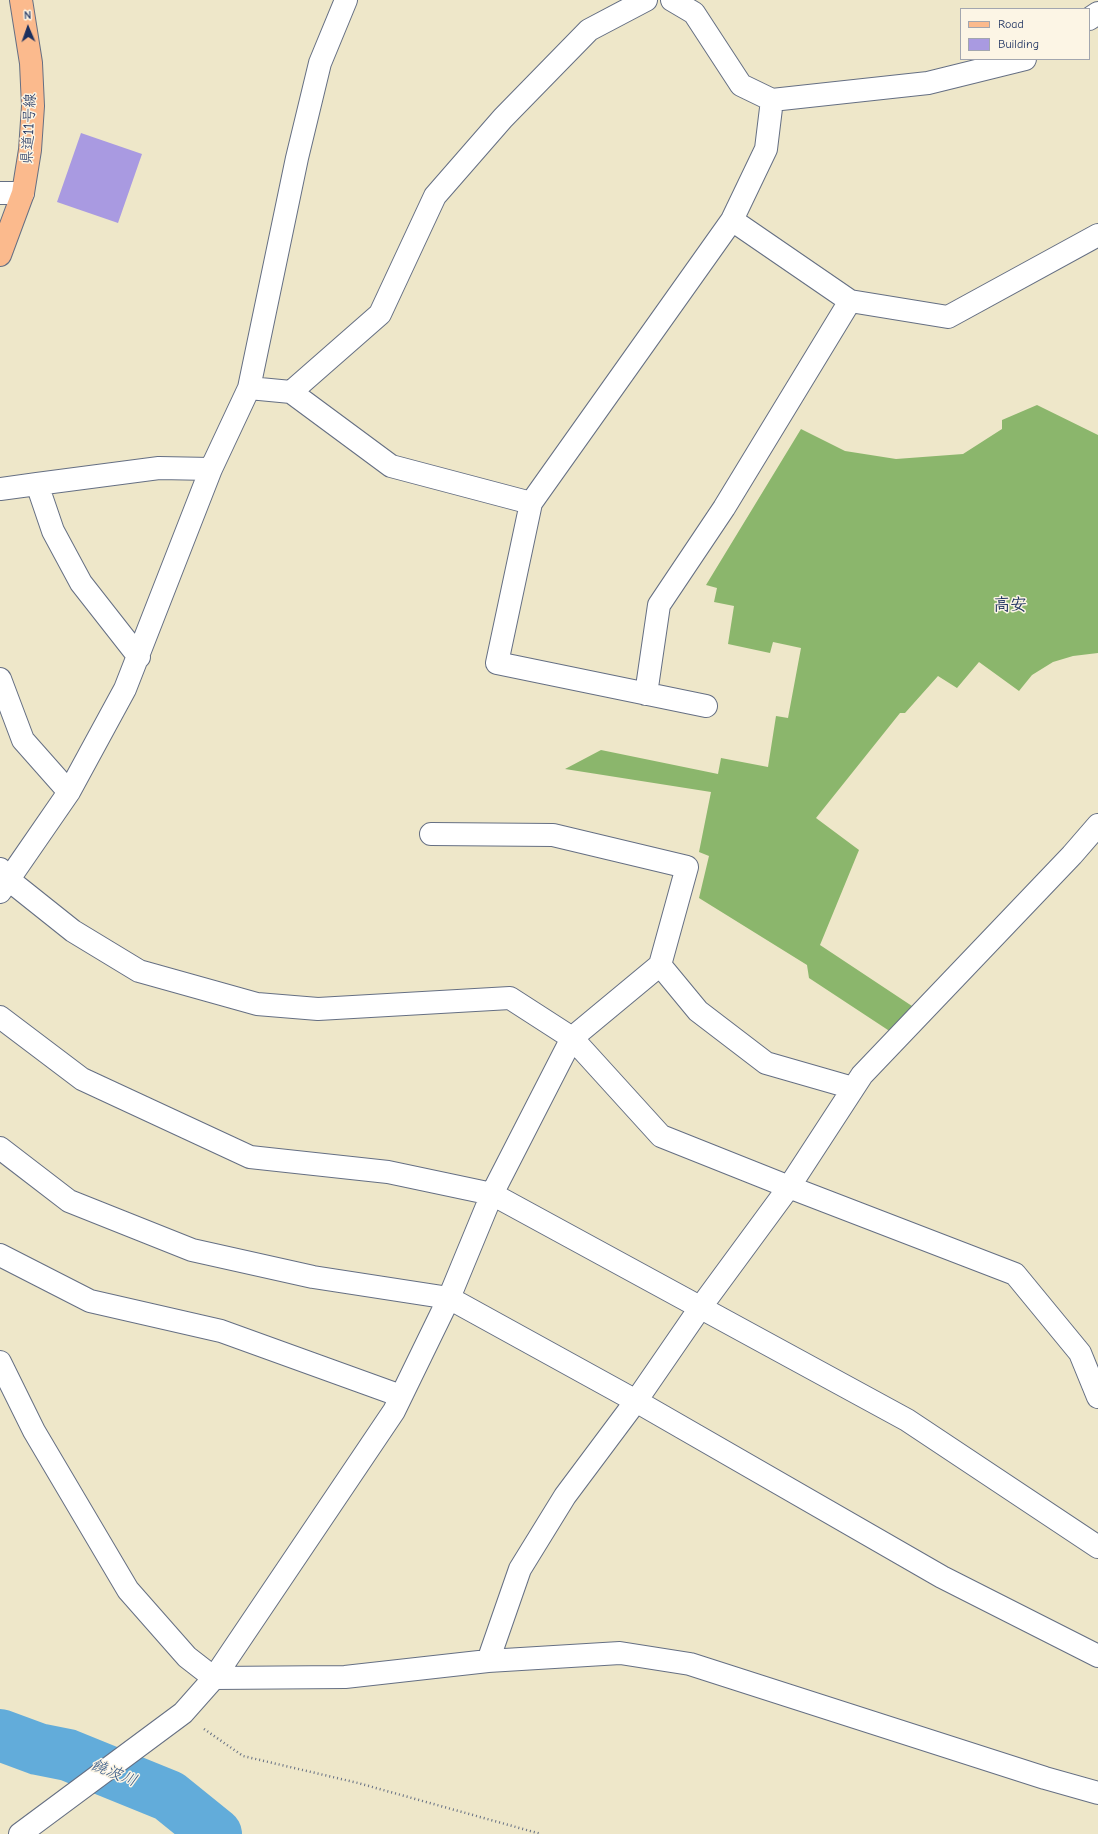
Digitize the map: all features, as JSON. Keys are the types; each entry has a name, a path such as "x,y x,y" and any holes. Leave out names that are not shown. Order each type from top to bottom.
{"main road":[{"name":"県道11号線","path":"0,255 23,193 30,150 32,63 21,0"}],"street":[{"path":"346,0 320,63 297,158 249,388 211,469 139,657 125,689 69,792 3,880 73,931 139,971 257,1004 318,1009 510,998 572,1038 662,1136 789,1187 1015,1274 1080,1353 1098,1396"},
{"path":"291,392 380,314 435,196 503,118 589,30 646,0"},
{"path":"675,1 694,13 741,85 772,100 928,83 1021,60"},
{"path":"706,706 497,663 531,503 732,220 766,149 772,100"},
{"path":"0,193 23,193"},
{"path":"732,220 850,301 948,317 1098,235"},
{"path":"646,694 659,605 724,508 850,301"},
{"path":"249,388 291,392 391,466 531,503"},
{"path":"0,489 159,468 211,469"},
{"path":"37,484 53,531 82,583 139,657"},
{"path":"0,679 23,740 69,792"},
{"path":"488,1661 520,1569 565,1496 636,1401 700,1308 789,1187 862,1075 1072,855 1098,825"},
{"path":"20,1834 183,1713 214,1678 394,1411 449,1298 492,1194 572,1038 660,965 687,867 553,835 431,834"},
{"path":"660,965 698,1011 766,1063 853,1088"},
{"path":"0,1017 82,1079 250,1157 388,1172 492,1194 908,1420 1098,1547"},
{"path":"0,1148 69,1201 192,1250 312,1277 449,1298 636,1401 942,1577 1098,1656"},
{"path":"0,1254 90,1301 221,1330 401,1396"},
{"path":"0,1362 34,1431 128,1590 188,1657 214,1678 345,1677 488,1661 620,1653 690,1664 1037,1776 1098,1793"}],"path":[{"path":"183,1713 243,1756 358,1783 541,1834"}],"green space":[{"path":"1037,405 1098,435 1098,653 1073,656 1053,662 1032,675 1019,691 979,662 957,688 938,676 905,713 900,713 816,818 859,850 820,945 915,1008 891,1032 809,978 807,965 699,898 709,856 699,852 711,792 565,769 601,750 718,774 721,758 768,767 776,716 788,718 801,648 773,642 770,653 728,644 734,606 714,602 717,588 706,585 801,429 845,451 896,459 963,454 1002,429 1002,420"}],"building":[{"path":"81,133 142,154 118,223 57,202"}],"waterway":[{"name":"饒波川","path":"0,1735 38,1749 68,1755 169,1796 216,1834"}],"district":[{"name":"高安","path":"1010,605"}]}
